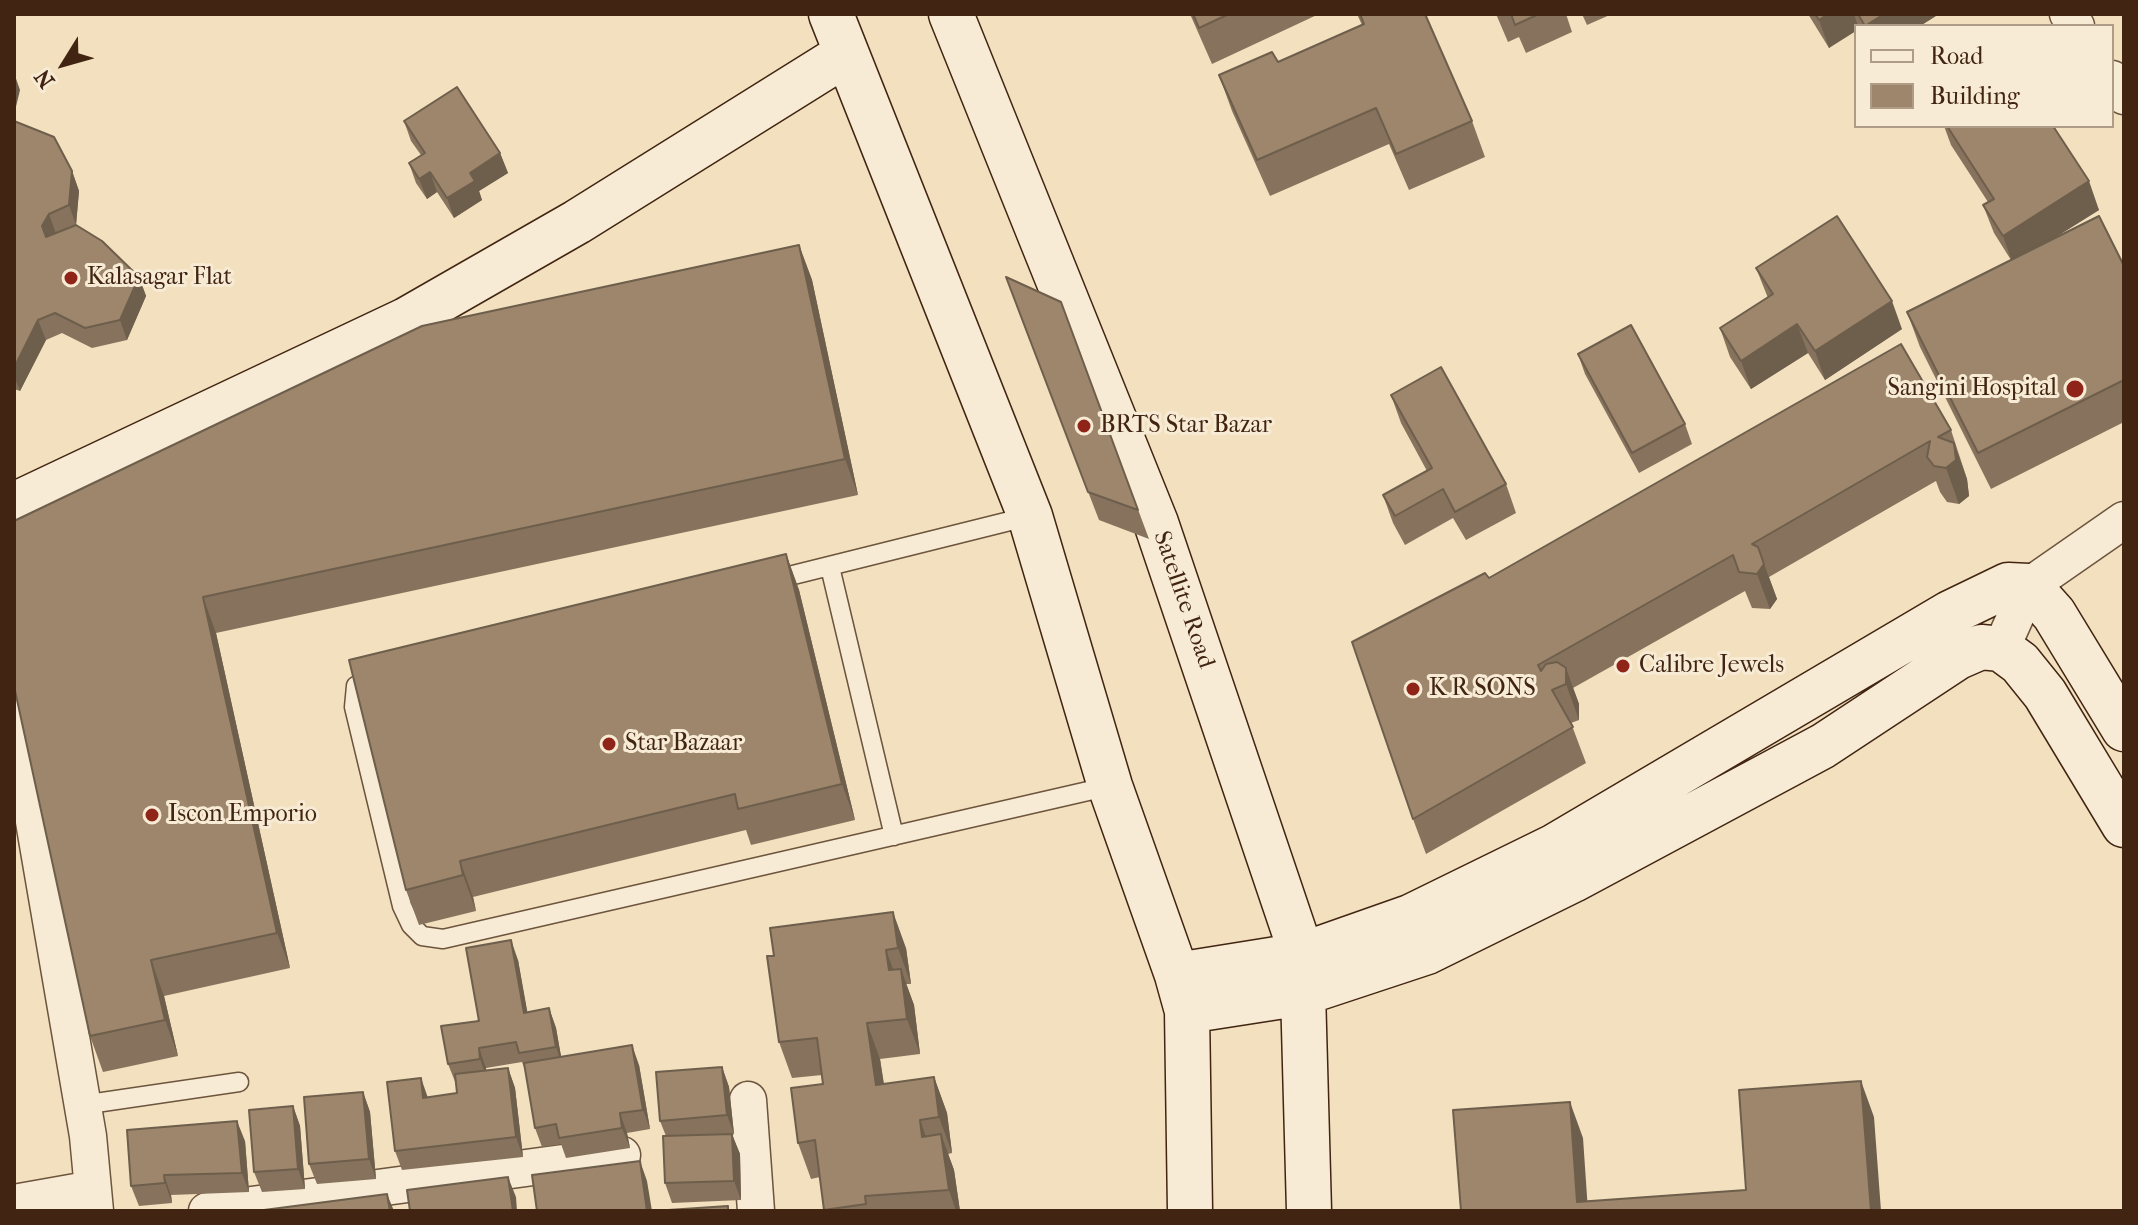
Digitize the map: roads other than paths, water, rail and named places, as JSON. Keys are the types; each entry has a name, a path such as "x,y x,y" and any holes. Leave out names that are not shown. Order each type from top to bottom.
{"main road":[{"name":"Satellite Road","path":"951,14 1156,523 1302,974 1309,1211"},
{"path":"14,505 406,320 577,222 838,34 1030,516 1110,786 1182,993 1190,1211"},
{"path":"1302,974 1555,846 1950,613 2008,585 2029,586 2054,614 2124,729"},
{"path":"1182,993 1427,952 1559,887 1823,746 1958,657 1981,647 2001,649 2020,663 2045,694 2124,825"}],"street":[{"path":"2001,649 2029,586 2124,520"},
{"path":"14,705 82,1105 94,1200 14,1203"},
{"path":"748,1100 756,1211"},
{"path":"207,1211 405,1198 622,1155"}],"lane":[{"path":"752,585 1030,516"},
{"path":"830,567 894,836"},
{"path":"395,670 368,677 356,686 354,707 402,906 411,925 422,936 443,939 1110,786"},
{"path":"82,1105 239,1082"}],"place":[{"name":"Kalasagar Flat","path":"71,278"},
{"name":"Sangini Hospital","path":"2075,389"},
{"name":"BRTS Star Bazar","path":"1084,426"},
{"name":"Calibre Jewels","path":"1623,666"},
{"name":"K R SONS","path":"1413,689"},
{"name":"Star Bazaar","path":"609,744"},
{"name":"Iscon Emporio","path":"152,815"}]}
